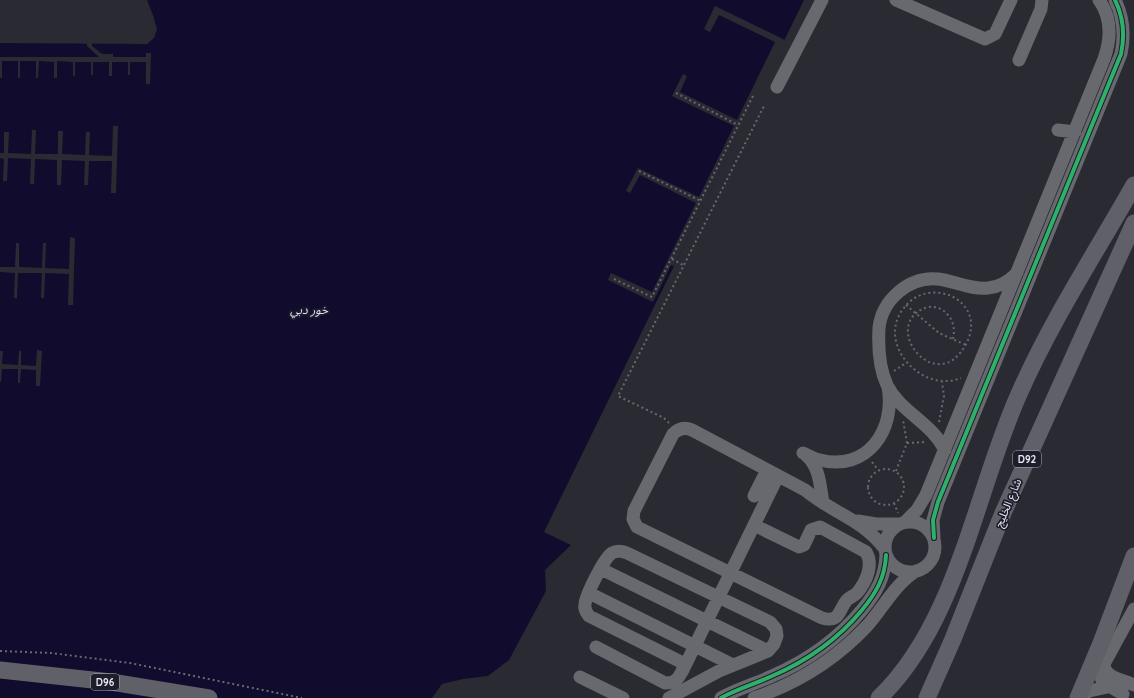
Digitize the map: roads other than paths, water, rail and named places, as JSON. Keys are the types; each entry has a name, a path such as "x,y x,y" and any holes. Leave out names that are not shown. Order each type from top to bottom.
{"main road":[{"path":"879,698 912,660 932,628 954,572 1011,412 1033,364 1134,185"},
{"name":"شارع الخليج","path":"927,698 953,639 1003,513 1134,223"},
{"path":"1102,295 1134,246"},
{"path":"1078,698 1134,556"},
{"name":"D96","path":"0,670 111,682 209,698"}],"street":[{"path":"777,87 822,0"},
{"path":"896,0 985,39 995,34 1011,0"},
{"path":"1019,60 1041,9 1042,0"},
{"path":"721,698 795,665 816,652 836,636 854,618 878,589 886,567 887,537 922,503 941,442 979,367 1019,272 1108,48 1109,24 1106,13 1099,0"},
{"path":"934,538 935,511 1121,54 1124,30 1122,18 1115,0"},
{"path":"1070,144 1057,132 1075,132"},
{"path":"818,500 817,470 814,464 801,454 819,460 835,462 851,459 865,453 877,443 887,423 890,400 879,355 880,321 886,307 894,295 906,286 921,280 936,279 978,289 990,288 1010,280 1019,272"},
{"path":"886,382 910,412 941,442"},
{"path":"757,519 799,547 804,544 811,530 817,527 822,528 863,550 870,560 868,572 859,590 845,602 840,613 834,618 826,619 641,529 634,524 632,515 673,434 677,430 687,428 805,490 818,500 853,519 871,532 886,552 893,565 898,569 910,572 916,571"},
{"path":"754,496 772,473"},
{"path":"596,647 665,683 671,683 677,679 757,519 772,473"},
{"path":"757,519 770,510 778,493 782,490 790,490 802,496 818,500"},
{"path":"754,698 795,681 834,656 868,625 898,585 916,571 927,566 934,556 936,544 934,538 932,533 923,525 911,522 876,524 853,519"},
{"path":"674,696 733,665 768,651 774,644 777,636 776,630 773,625 624,551 617,551 610,554 589,593 585,605 589,616 685,664"},
{"path":"601,569 706,622 768,651"},
{"path":"589,593 733,665"},
{"path":"1128,687 1106,672 1104,664 1134,609"},
{"path":"1093,661 1098,675 1108,687"},
{"path":"674,696 685,664"},
{"path":"580,678 623,698"},
{"path":"1078,698 1089,691 1108,687 1128,687"}],"water":[{"name":"خور دبي","path":"147,0 804,0 544,532 571,545 545,570 546,591 509,660 488,676 463,679 442,684 432,698 0,698 0,43 147,44 155,34 156,28"}]}
